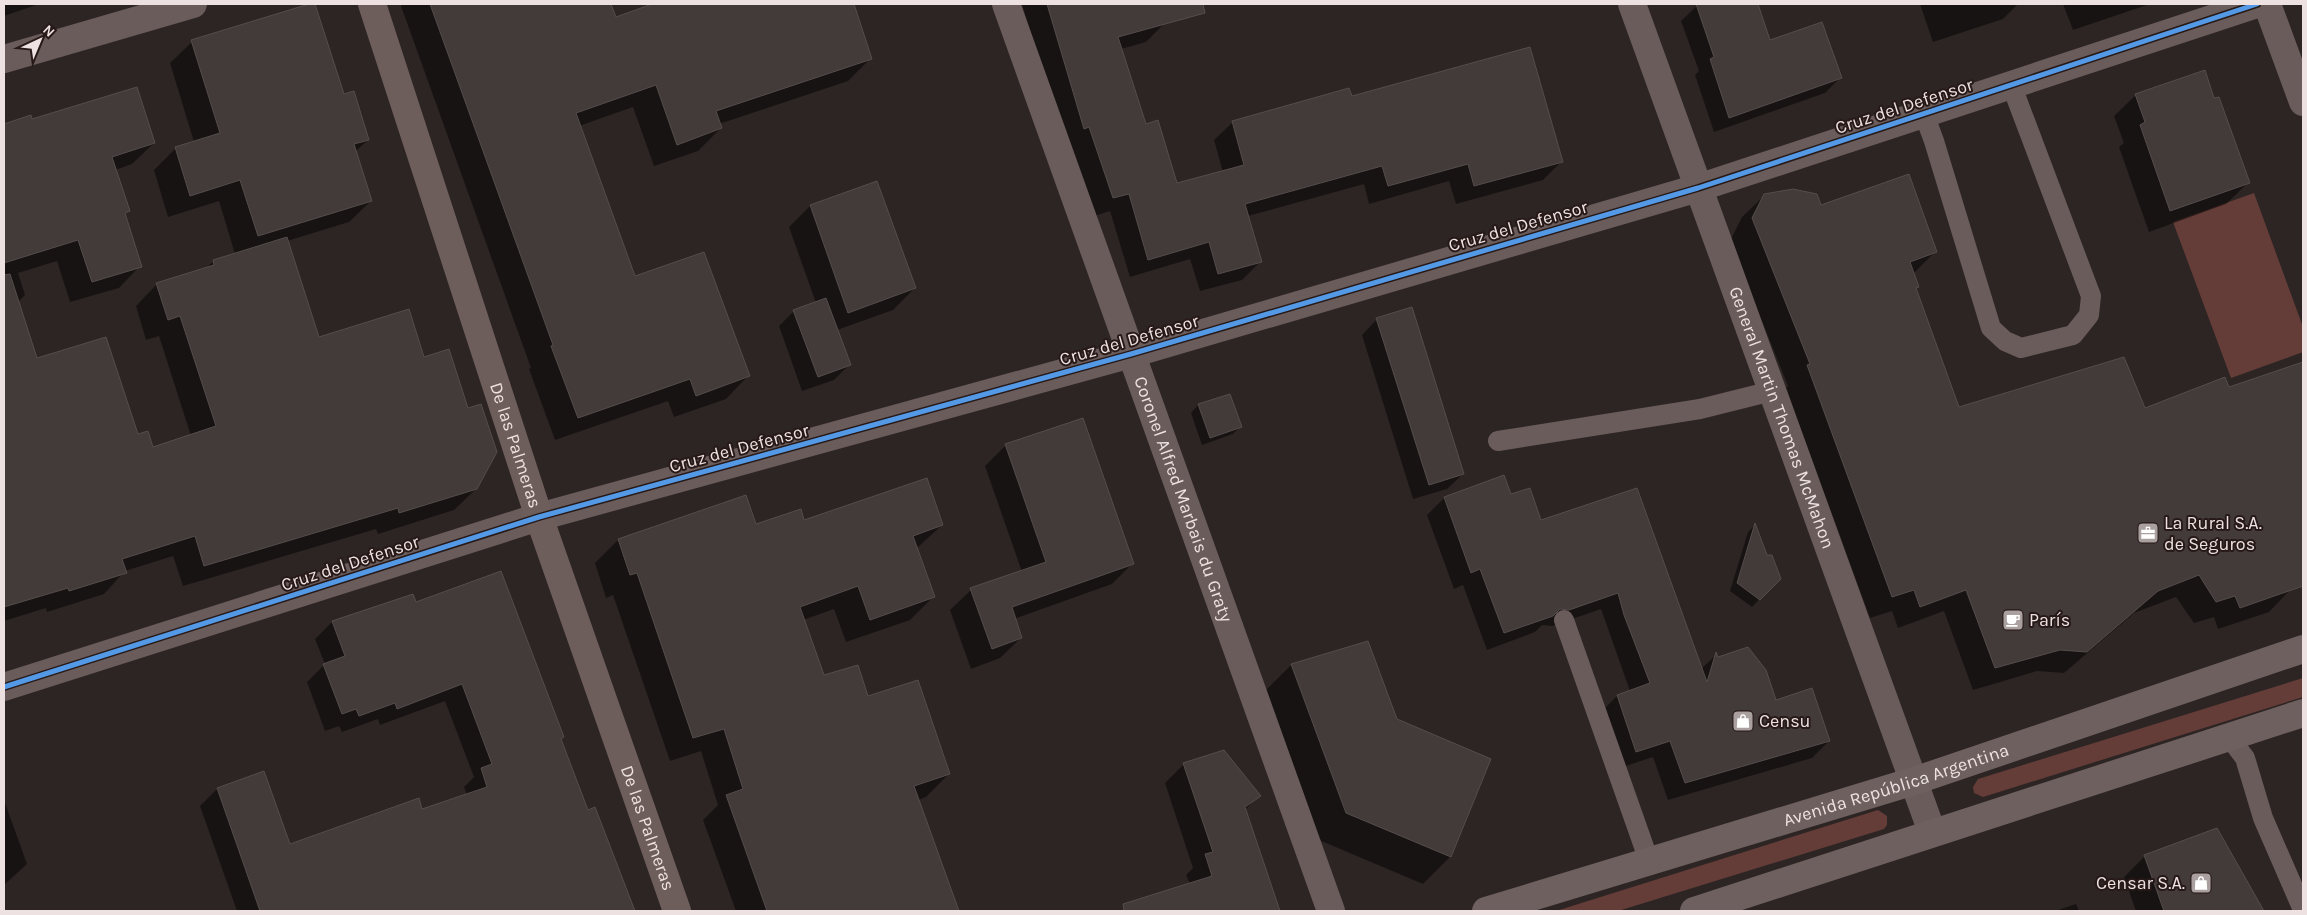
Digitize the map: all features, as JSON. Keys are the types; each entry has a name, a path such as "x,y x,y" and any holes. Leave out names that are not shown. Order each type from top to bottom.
{"highway":[{"name":"Avenida República Argentina","path":"1486,911 1914,781 2303,649"},
{"path":"1694,911 1932,832 2303,713"}],"main road":[{"name":"De las Palmeras","path":"372,4 539,517 677,911"}],"street":[{"path":"4,59 193,4"},
{"name":"Coronel Alfred Marbais du Graty","path":"1006,4 1331,911"},
{"name":"General Martin Thomas McMahon","path":"1632,4 1932,832"},
{"name":"Cruz del Defensor","path":"4,687 539,517 1131,354 1698,188 2257,4"},
{"path":"2267,4 2303,102"}],"lane":[{"path":"1924,114 1991,328 2005,341 2021,348 2073,335 2089,315 2090,296 2011,84"},
{"path":"1498,441 1700,409 1772,391"},
{"path":"1564,620 1649,861"},
{"path":"2229,737 2245,758 2263,818 2303,910"}],"shaded area":[{"path":"2254,193 2303,327 2303,352 2231,378 2173,222"},
{"path":"2303,678 2303,697 1983,797 1974,793 1973,787 1978,779"},
{"path":"1878,810 1887,816 1887,825 1884,829 1618,911 1556,911"}],"building":[{"path":"309,4 315,4 344,94 354,91 369,140 354,144 372,201 258,236 240,180 190,196 175,147 220,133 191,40"},
{"path":"430,4 611,4 616,17 652,4 854,4 872,59 716,111 722,128 677,145 656,85 576,113 635,276 704,252 750,376 696,396 690,379 578,418"},
{"path":"1047,4 1203,4 1205,13 1118,37 1146,124 1158,120 1177,183 1244,165 1232,121 1349,88 1352,96 1530,47 1563,162 1474,186 1468,164 1388,186 1382,166 1245,204 1262,262 1218,274 1209,242 1148,260 1129,194 1113,198 1089,127 1084,129"},
{"path":"1696,4 1758,4 1770,40 1822,22 1842,78 1729,118 1710,59 1714,57"},
{"path":"2205,70 2214,98 2219,97 2250,183 2170,211 2140,125 2145,122 2135,94"},
{"path":"137,87 155,143 112,157 130,211 125,213 142,267 92,282 78,240 4,263 4,124 31,115 32,119"},
{"path":"1909,174 1937,252 1910,262 1919,287 1916,288 1959,407 2124,357 2145,408 2225,377 2229,387 2303,362 2303,586 2240,608 2235,596 2216,602 2199,575 2158,591 2087,652 2060,650 1995,668 1966,590 1920,607 1914,590 1892,597 1807,365 1810,364 1752,218 1764,194 1793,189 1817,194 1821,205"},
{"path":"877,181 916,288 848,313 810,205"},
{"path":"287,237 319,337 409,309 424,357 449,349 468,408 481,404 497,452 477,489 399,513 398,508 204,566 195,536 122,559 127,573 69,591 68,588 4,607 4,275 10,274 37,358 106,337 138,434 148,431 153,447 216,426 180,316 168,320 156,283 214,265 213,260"},
{"path":"826,298 851,365 818,377 793,310"},
{"path":"1412,307 1464,474 1429,485 1376,318"},
{"path":"1230,394 1242,427 1210,438 1198,404"},
{"path":"1083,418 1134,564 1012,607 1022,638 992,649 970,588 1046,562 1005,444"},
{"path":"1504,475 1511,494 1530,488 1541,520 1637,488 1707,682 1716,652 1718,657 1748,647 1766,670 1776,700 1812,688 1830,741 1685,783 1670,741 1636,752 1617,695 1650,683 1624,615 1618,593 1569,610 1560,609 1553,616 1504,633 1480,569 1471,573 1444,497"},
{"path":"927,478 943,525 913,536 935,597 870,620 858,586 800,607 824,675 858,665 868,696 918,680 950,774 914,786 959,911 767,911 726,795 743,789 724,729 693,738 637,573 630,575 618,539 746,495 756,524 801,509 804,520"},
{"path":"1755,523 1767,555 1772,555 1781,579 1760,600 1737,583"},
{"path":"501,571 564,737 561,739 588,810 595,807 635,911 260,911 217,788 264,771 290,844 419,798 422,809 487,787 481,768 492,764 462,684 397,709 395,703 359,716 356,709 342,714 323,664 345,656 332,621 413,594 416,602"},
{"path":"1368,641 1397,719 1491,759 1451,857 1346,813 1291,664"},
{"path":"1224,750 1261,796 1245,807 1280,911 1124,911 1123,904 1212,876 1205,854 1213,852 1183,763"},
{"name":"Censar S.A.","path":"2217,828 2264,911 2164,911 2144,855"}],"cycle path":[{"path":"4,687 539,517 1131,354 1698,188 2257,4"}],"place":[{"name":"La Rural S.A. de Seguros","path":"2148,533"},
{"name":"París","path":"2013,620"},
{"name":"Censu","path":"1743,721"},
{"name":"Censar S.A.","path":"2201,883"}]}
